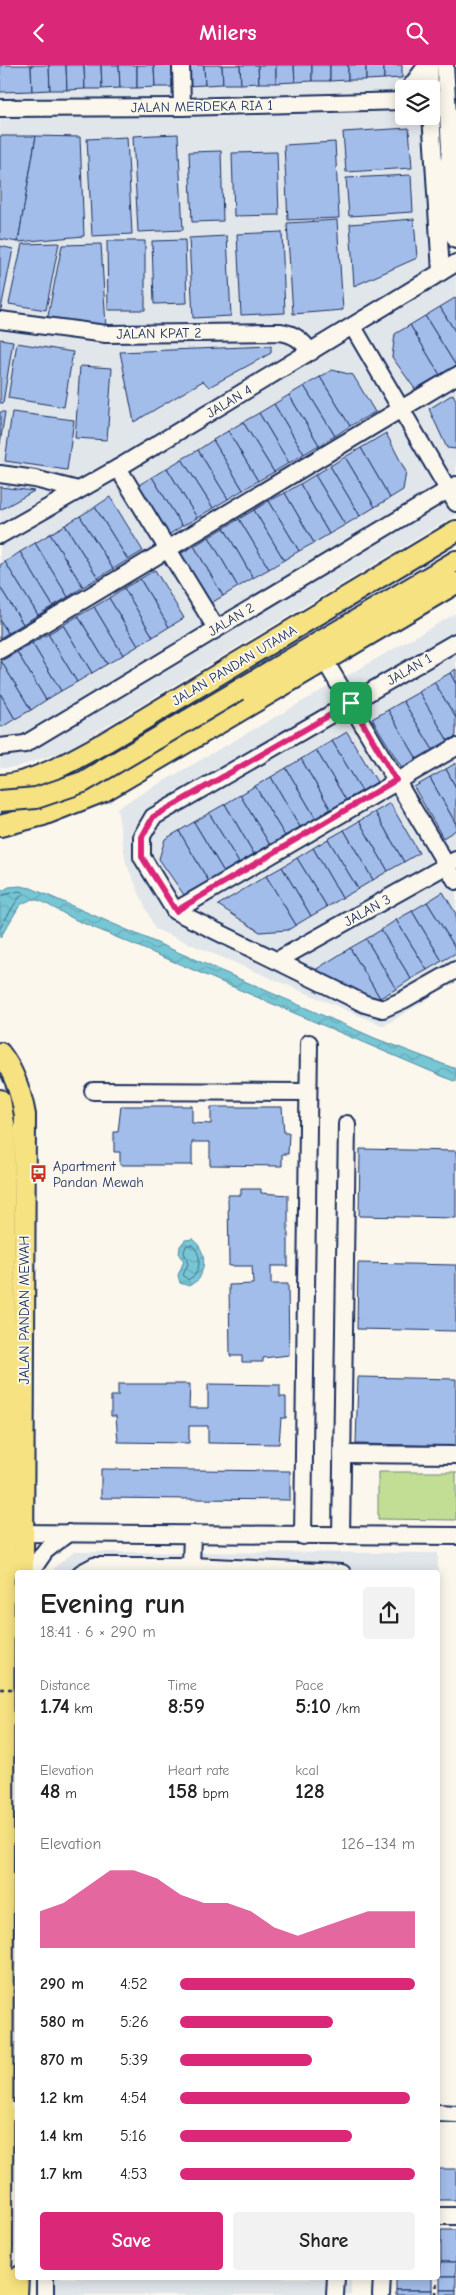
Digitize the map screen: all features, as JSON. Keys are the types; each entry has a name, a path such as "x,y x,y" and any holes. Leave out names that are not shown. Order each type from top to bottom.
{"main road":[{"name":"JALAN PANDAN UTAMA","path":"2,790 67,764 111,739 456,531"},
{"path":"0,818 2,790 36,798 82,782 456,561"},
{"path":"0,826 43,815 84,799 122,780 456,583"},
{"path":"67,764 60,773 58,789 74,801 84,799"},
{"name":"JALAN PANDAN MEWAH","path":"0,1053 21,1094 25,1115 14,1533 2,1632 1,2036 10,2111 0,2295"},
{"name":"JALAN PANDAN MEWAH","path":"0,1100 5,1129 2,1345 14,1533 22,1570"},
{"path":"16,2295 18,2280"}],"street":[{"path":"181,65 182,107"},
{"path":"416,80 428,65"},
{"path":"428,65 429,80"},
{"path":"444,65 445,100 453,145 450,228 456,240"},
{"path":"452,65 456,73"},
{"name":"JALAN MERDEKA RIA 1","path":"0,108 182,107 395,100"},
{"path":"425,125 432,132"},
{"path":"432,125 441,273"},
{"name":"JALAN 4","path":"0,535 118,468 456,263"},
{"name":"JALAN KPAT 2","path":"0,320 106,334 280,331 300,339 310,352"},
{"path":"353,327 453,492"},
{"path":"0,650 456,375"},
{"path":"118,468 216,628"},
{"path":"0,474 35,479 78,490"},
{"name":"JALAN 2","path":"2,748 25,743 216,628 453,492"},
{"name":"JALAN 1","path":"176,911 142,857 142,837 153,817 456,642"},
{"path":"325,661 396,780 451,862 456,881"},
{"path":"176,911 396,780 456,747"},
{"name":"JALAN 3","path":"278,960 451,862"},
{"path":"176,911 365,1004 382,1009 404,1000 456,970"},
{"path":"302,1536 309,1043"},
{"path":"93,1091 308,1091"},
{"path":"341,1536 347,1124"},
{"path":"342,1454 456,1455"},
{"path":"14,1533 456,1536"},
{"path":"32,1570 45,1551 68,1533"},
{"path":"191,1566 192,1534"},
{"path":"87,1570 94,1566 191,1566 277,1570"},
{"path":"440,2113 456,2114"},
{"path":"440,2216 456,2216"},
{"path":"45,2280 45,2295"},
{"path":"335,2295 336,2280"},
{"path":"381,2295 382,2280"}],"path":[{"path":"0,1689 15,1689"},
{"path":"436,2295 437,2280"}],"shaded area":[{"path":"0,65 420,65 421,80 395,80 395,125 423,125 430,264 456,251 456,515 65,751 14,768 0,768"},
{"path":"456,613 456,981 384,1026 155,929 126,863 117,808"},
{"path":"74,1552 438,1553 438,1570 54,1570"},
{"path":"36,2280 351,2280 351,2295 36,2295"}],"green space":[{"path":"378,1472 456,1472 456,1520 378,1519"}],"water":[{"path":"9,887 31,888 377,1039 456,1069 456,1082 76,920 41,901 32,899 20,905 0,938 0,892"},
{"path":"193,1239 200,1248 204,1263 199,1279 189,1286 180,1283 178,1275 184,1261 179,1255 180,1246 185,1240"}],"building":[{"path":"0,65 31,65 32,91 0,92"},
{"path":"31,65 49,65 50,90 32,91"},
{"path":"49,65 66,65 67,90 50,90"},
{"path":"66,65 84,65 85,89 67,90"},
{"path":"84,65 101,65 102,89 85,89"},
{"path":"101,65 119,65 120,88 102,89"},
{"path":"119,65 137,65 137,88 120,88"},
{"path":"137,65 154,65 155,87 137,88"},
{"path":"154,65 172,65 172,87 155,87"},
{"path":"186,65 204,65 205,85 187,86"},
{"path":"204,65 222,65 223,84 205,85"},
{"path":"222,65 240,65 241,84 223,84"},
{"path":"240,65 258,65 259,83 241,84"},
{"path":"258,65 276,65 276,83 259,83"},
{"path":"276,65 294,65 295,82 276,83"},
{"path":"294,65 312,65 312,81 295,82"},
{"path":"312,65 330,65 330,81 312,81"},
{"path":"330,65 348,65 348,80 330,81"},
{"path":"348,65 366,65 366,80 348,80"},
{"path":"366,65 384,65 384,79 366,80"},
{"path":"384,65 402,65 402,78 384,79"},
{"path":"409,128 412,168 346,172 343,132"},
{"path":"178,134 183,230 138,232 133,136"},
{"path":"0,136 36,136 18,242 0,239"},
{"path":"36,136 80,137 84,236 18,242"},
{"path":"127,137 132,234 92,236 87,139"},
{"path":"335,142 339,218 288,220 284,145"},
{"path":"221,151 223,221 192,222 189,152"},
{"path":"277,152 279,215 234,216 232,153"},
{"path":"411,175 413,212 349,216 346,178"},
{"path":"414,219 417,258 354,286 350,224"},
{"path":"337,220 343,310 293,314 287,223"},
{"path":"282,232 285,313 241,315 237,234"},
{"path":"227,236 231,316 193,318 189,238"},
{"path":"185,240 187,303 154,304 152,241"},
{"path":"107,241 145,241 145,310 108,310"},
{"path":"59,243 46,310 9,304 22,244"},
{"path":"101,244 106,327 47,321 62,245"},
{"path":"0,246 13,249 1,309 0,309"},
{"path":"456,299 456,333 440,307"},
{"path":"440,307 456,333 456,366 425,316"},
{"path":"425,316 456,366 440,375 410,325"},
{"path":"410,325 440,375 415,389 392,357 395,334"},
{"path":"0,339 13,341 3,403 0,403"},
{"path":"17,343 73,352 64,407 8,398"},
{"path":"271,346 271,353 209,387 203,381 134,422 120,352"},
{"path":"80,366 112,368 107,440 75,438"},
{"path":"332,370 353,375 375,412 350,426 320,377"},
{"path":"320,377 350,426 335,436 304,386"},
{"path":"304,386 335,436 319,445 289,395"},
{"path":"453,394 456,400 456,449 447,448 429,409"},
{"path":"289,395 319,445 304,454 274,404"},
{"path":"274,404 304,454 289,463 259,413"},
{"path":"0,412 5,412 0,444"},
{"path":"12,412 74,420 67,470 5,461"},
{"path":"259,413 289,463 274,472 243,422"},
{"path":"243,422 274,472 258,481 228,431"},
{"path":"228,431 258,481 243,490 213,440"},
{"path":"386,433 406,472 403,490 390,498 361,448"},
{"path":"213,440 243,490 228,499 198,450"},
{"path":"361,448 390,498 375,507 345,457"},
{"path":"198,450 228,499 213,508 182,459"},
{"path":"345,457 375,507 360,516 330,466"},
{"path":"182,459 213,508 197,518 167,468"},
{"path":"330,466 360,516 345,525 315,475"},
{"path":"167,468 197,518 182,526 152,477"},
{"path":"315,475 345,525 329,534 300,484"},
{"path":"152,477 182,526 167,536 137,486"},
{"path":"300,484 329,534 314,543 285,493"},
{"path":"0,487 34,491 0,510"},
{"path":"285,493 314,543 299,551 269,501"},
{"path":"110,497 143,551 128,560 95,507"},
{"path":"269,501 299,551 284,560 254,510"},
{"path":"95,507 128,560 113,569 80,516"},
{"path":"254,510 284,560 269,569 239,519"},
{"path":"80,516 113,569 98,578 65,525"},
{"path":"239,519 269,569 253,578 224,528"},
{"path":"65,525 98,578 83,587 50,534"},
{"path":"224,528 253,578 238,587 209,537"},
{"path":"50,534 83,587 68,597 35,543"},
{"path":"209,537 238,587 223,596 194,546"},
{"path":"35,543 68,597 53,606 20,552"},
{"path":"194,546 223,596 208,605 178,555"},
{"path":"20,552 53,606 38,615 5,562"},
{"path":"5,562 38,615 23,624 0,587 0,565"},
{"path":"155,570 184,618 169,627 140,579"},
{"path":"140,579 169,627 153,637 124,588"},
{"path":"0,587 23,624 8,633 0,620"},
{"path":"124,588 153,637 138,646 109,598"},
{"path":"109,598 138,646 123,655 94,607"},
{"path":"94,607 123,655 107,664 78,616"},
{"path":"78,616 107,664 92,673 63,625"},
{"path":"0,620 8,633 0,638"},
{"path":"63,625 92,673 77,682 48,634"},
{"path":"48,634 77,682 61,691 32,643"},
{"path":"32,643 61,691 46,700 17,652"},
{"path":"17,652 46,700 31,710 1,661"},
{"path":"1,661 31,710 15,719 0,693"},
{"path":"456,669 456,684 450,673"},
{"path":"450,673 456,684 456,718 434,682"},
{"path":"434,682 456,718 456,736 448,741 419,692"},
{"path":"419,692 448,741 433,750 403,701"},
{"path":"0,693 15,719 2,727 0,726"},
{"path":"403,701 433,750 417,759 388,710"},
{"path":"388,710 417,759 402,768 372,719"},
{"path":"347,732 377,782 362,791 332,741"},
{"path":"332,741 362,791 346,800 316,750"},
{"path":"316,750 346,800 331,810 301,759"},
{"path":"301,759 331,810 316,819 286,768"},
{"path":"456,763 456,788 446,769"},
{"path":"286,768 316,819 300,827 271,777"},
{"path":"446,769 456,788 456,824 430,778"},
{"path":"271,777 300,827 285,836 255,786"},
{"path":"430,778 456,824 456,830 443,838 414,787"},
{"path":"255,786 285,836 270,845 240,795"},
{"path":"240,795 270,845 254,854 225,804"},
{"path":"390,803 419,853 404,862 375,812"},
{"path":"225,804 254,854 239,863 209,813"},
{"path":"375,812 404,862 388,871 359,821"},
{"path":"209,813 239,863 224,872 194,822"},
{"path":"359,821 388,871 373,880 344,830"},
{"path":"194,822 224,872 209,882 179,831"},
{"path":"344,830 373,880 358,889 328,839"},
{"path":"179,831 209,882 184,895 159,859 165,839"},
{"path":"328,839 358,889 342,898 313,848"},
{"path":"313,848 342,898 327,907 297,858"},
{"path":"297,858 327,907 311,916 282,867"},
{"path":"282,867 311,916 296,925 266,876"},
{"path":"266,876 296,925 288,930 260,932 218,905"},
{"path":"443,892 456,914 456,949 427,902"},
{"path":"427,902 456,949 456,953 442,961 412,911"},
{"path":"412,911 442,961 427,970 396,920"},
{"path":"396,920 427,970 411,979 381,930"},
{"path":"381,930 411,979 396,989 366,939"},
{"path":"366,939 396,989 380,998 350,948"},
{"path":"350,948 380,998 375,999 312,972"},
{"path":"121,1106 192,1106 192,1123 211,1124 211,1107 282,1107 284,1133 289,1133 288,1154 282,1154 282,1166 210,1165 210,1142 192,1142 192,1165 120,1165 120,1152 114,1152 114,1132 118,1132"},
{"path":"360,1149 456,1151 456,1218 359,1216"},
{"path":"241,1189 261,1189 261,1193 288,1195 288,1266 271,1266 271,1284 288,1284 289,1355 263,1358 263,1362 242,1362 242,1356 230,1356 229,1285 253,1284 252,1266 229,1266 228,1195 241,1195"},
{"path":"358,1263 456,1265 456,1331 357,1329"},
{"path":"358,1377 456,1379 456,1446 356,1444"},
{"path":"118,1384 190,1384 189,1408 208,1408 208,1384 280,1385 280,1397 286,1397 286,1418 281,1418 279,1444 208,1443 208,1426 189,1426 189,1443 118,1442 116,1416 111,1416 111,1396 118,1396"},
{"path":"101,1469 290,1471 290,1500 101,1498"},
{"path":"440,2169 456,2169 456,2200 440,2200"},
{"path":"441,2230 456,2230 456,2262 441,2262"},
{"path":"441,2262 456,2262 456,2276 440,2276"},
{"path":"440,2276 456,2276 456,2290 440,2290"},
{"path":"396,2280 432,2280 432,2290 396,2290"},
{"path":"396,2290 432,2290 432,2295 396,2295"},
{"path":"440,2290 456,2290 456,2295 440,2295"}],"place":[{"name":"Apartment Pandan Mewah","path":"39,1174"}],"route":[{"path":"351,703 396,780 176,911 142,857 142,837 153,817 351,703"}]}
